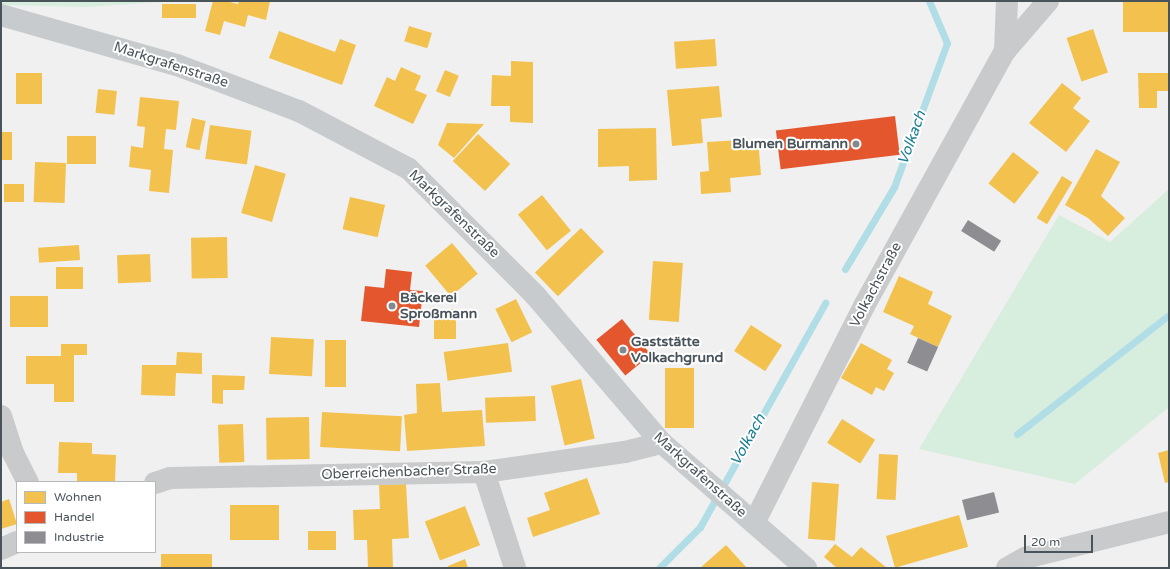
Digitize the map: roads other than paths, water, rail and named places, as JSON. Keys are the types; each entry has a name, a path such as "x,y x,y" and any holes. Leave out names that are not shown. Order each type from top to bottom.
{"main road":[{"name":"Markgrafenstraße","path":"1,15 178,65 299,111 410,169 535,295 662,443 806,568"}],"street":[{"name":"Volkachstraße","path":"1005,51 1007,1"},
{"name":"Volkachstraße","path":"749,519 864,306 1005,51 1048,1"},
{"path":"1,416 13,453 27,481"},
{"name":"Oberreichenbacher Straße","path":"156,483 170,478 484,472 625,452 662,443"},
{"path":"484,472 515,568"},
{"path":"1007,568 1025,558 1169,522"},
{"path":"1,549 16,542"}],"waterway":[{"name":"Volkach","path":"845,269 894,187 947,43 929,1"},
{"name":"Volkach","path":"659,568 700,527 825,303"},
{"path":"1017,434 1169,315"}],"place":[{"name":"Blumen Burmann","path":"856,144"},
{"name":"Bäckerei Sproßmann","path":"392,306"},
{"name":"Gaststätte Volkachgrund","path":"623,350"}]}
